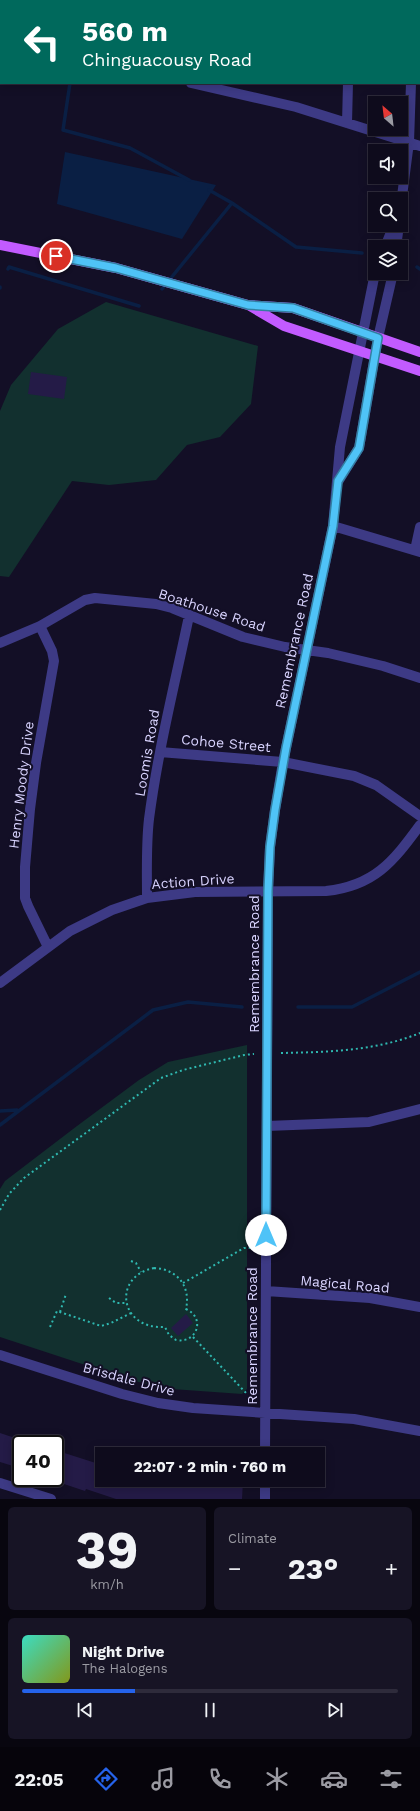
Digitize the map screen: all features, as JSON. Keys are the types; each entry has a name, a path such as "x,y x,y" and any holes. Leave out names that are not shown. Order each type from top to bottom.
{"main road":[{"path":"0,245 116,268 248,305 293,308 420,352"},
{"path":"248,305 284,326 420,371"}],"street":[{"path":"195,84 296,107 420,146"},
{"path":"347,122 348,84"},
{"path":"403,192 409,142 411,84"},
{"name":"Remembrance Road","path":"265,1447 268,891 270,847 283,762 333,526 340,447 374,280"},
{"name":"Remembrance Road","path":"338,481 359,448 378,338 391,280"},
{"path":"333,526 417,551 420,527"},
{"name":"Boathouse Road","path":"0,643 40,626 74,605 95,598 156,604 243,637 383,666 420,678"},
{"name":"Loomis Road","path":"146,898 149,820 160,752 189,616"},
{"name":"Henry Moody Drive","path":"40,626 52,651 54,661 36,763 30,809 25,888 28,906 48,947"},
{"name":"Cohoe Street","path":"160,752 283,762 366,780 376,785 420,816"},
{"name":"Action Drive","path":"0,983 70,931 112,910 146,898 195,892 326,891 340,890 358,884 371,878 392,862 420,825"},
{"path":"267,1126 369,1122 420,1109"},
{"name":"Magical Road","path":"266,1291 370,1298 420,1307"},
{"name":"Brisdale Drive","path":"0,1355 122,1394 158,1403 192,1408 354,1419 420,1431"},
{"path":"0,1483 39,1497 51,1499"},
{"path":"265,1487 265,1499"}],"path":[{"path":"281,1053 360,1049 404,1040 420,1033"},
{"path":"0,1210 9,1194 24,1178 161,1078 183,1070 244,1055 254,1054"},
{"path":"183,1283 244,1248 266,1248"},
{"path":"131,1261 136,1264 141,1272"},
{"path":"154,1268 168,1270 179,1277 183,1283 187,1296 186,1309 194,1314 198,1323 196,1333 185,1341 176,1340 169,1335 165,1327 146,1326 131,1313 127,1302 128,1287 141,1272 154,1268"},
{"path":"60,1312 66,1294"},
{"path":"109,1298 116,1303 127,1302"},
{"path":"50,1327 57,1311 101,1326 111,1323 131,1313"},
{"path":"193,1336 247,1394"}],"green space":[{"path":"106,302 258,346 251,404 220,437 187,445 156,480 109,485 72,481 9,577 0,576 0,411 11,385 58,329"},
{"path":"247,1045 247,1389 242,1394 172,1389 134,1381 0,1337 0,1189 5,1181 139,1080 168,1062"}],"water":[{"path":"65,152 216,185 182,239 57,204"}],"building":[{"path":"31,372 67,377 64,399 28,394"},
{"path":"186,1314 193,1323 178,1336 171,1328"},
{"path":"0,1433 12,1437 12,1466 0,1462"},
{"path":"64,1453 95,1463 95,1487 243,1487 242,1499 116,1499 86,1489 85,1491 64,1484"}],"waterway":[{"path":"70,84 63,130 130,148 189,180"},
{"path":"209,190 232,203 296,247 362,253"},
{"path":"162,289 232,203"},
{"path":"8,269 9,267 139,306"},
{"path":"298,1007 352,1007 420,972"},
{"path":"0,1125 153,1010 188,1002 242,1007"},
{"path":"0,1111 17,1110"}],"route":[{"path":"56,256 116,268 248,305 293,308 378,338 359,448 338,481 333,526 283,762 270,847 268,891 266,1235"}]}
